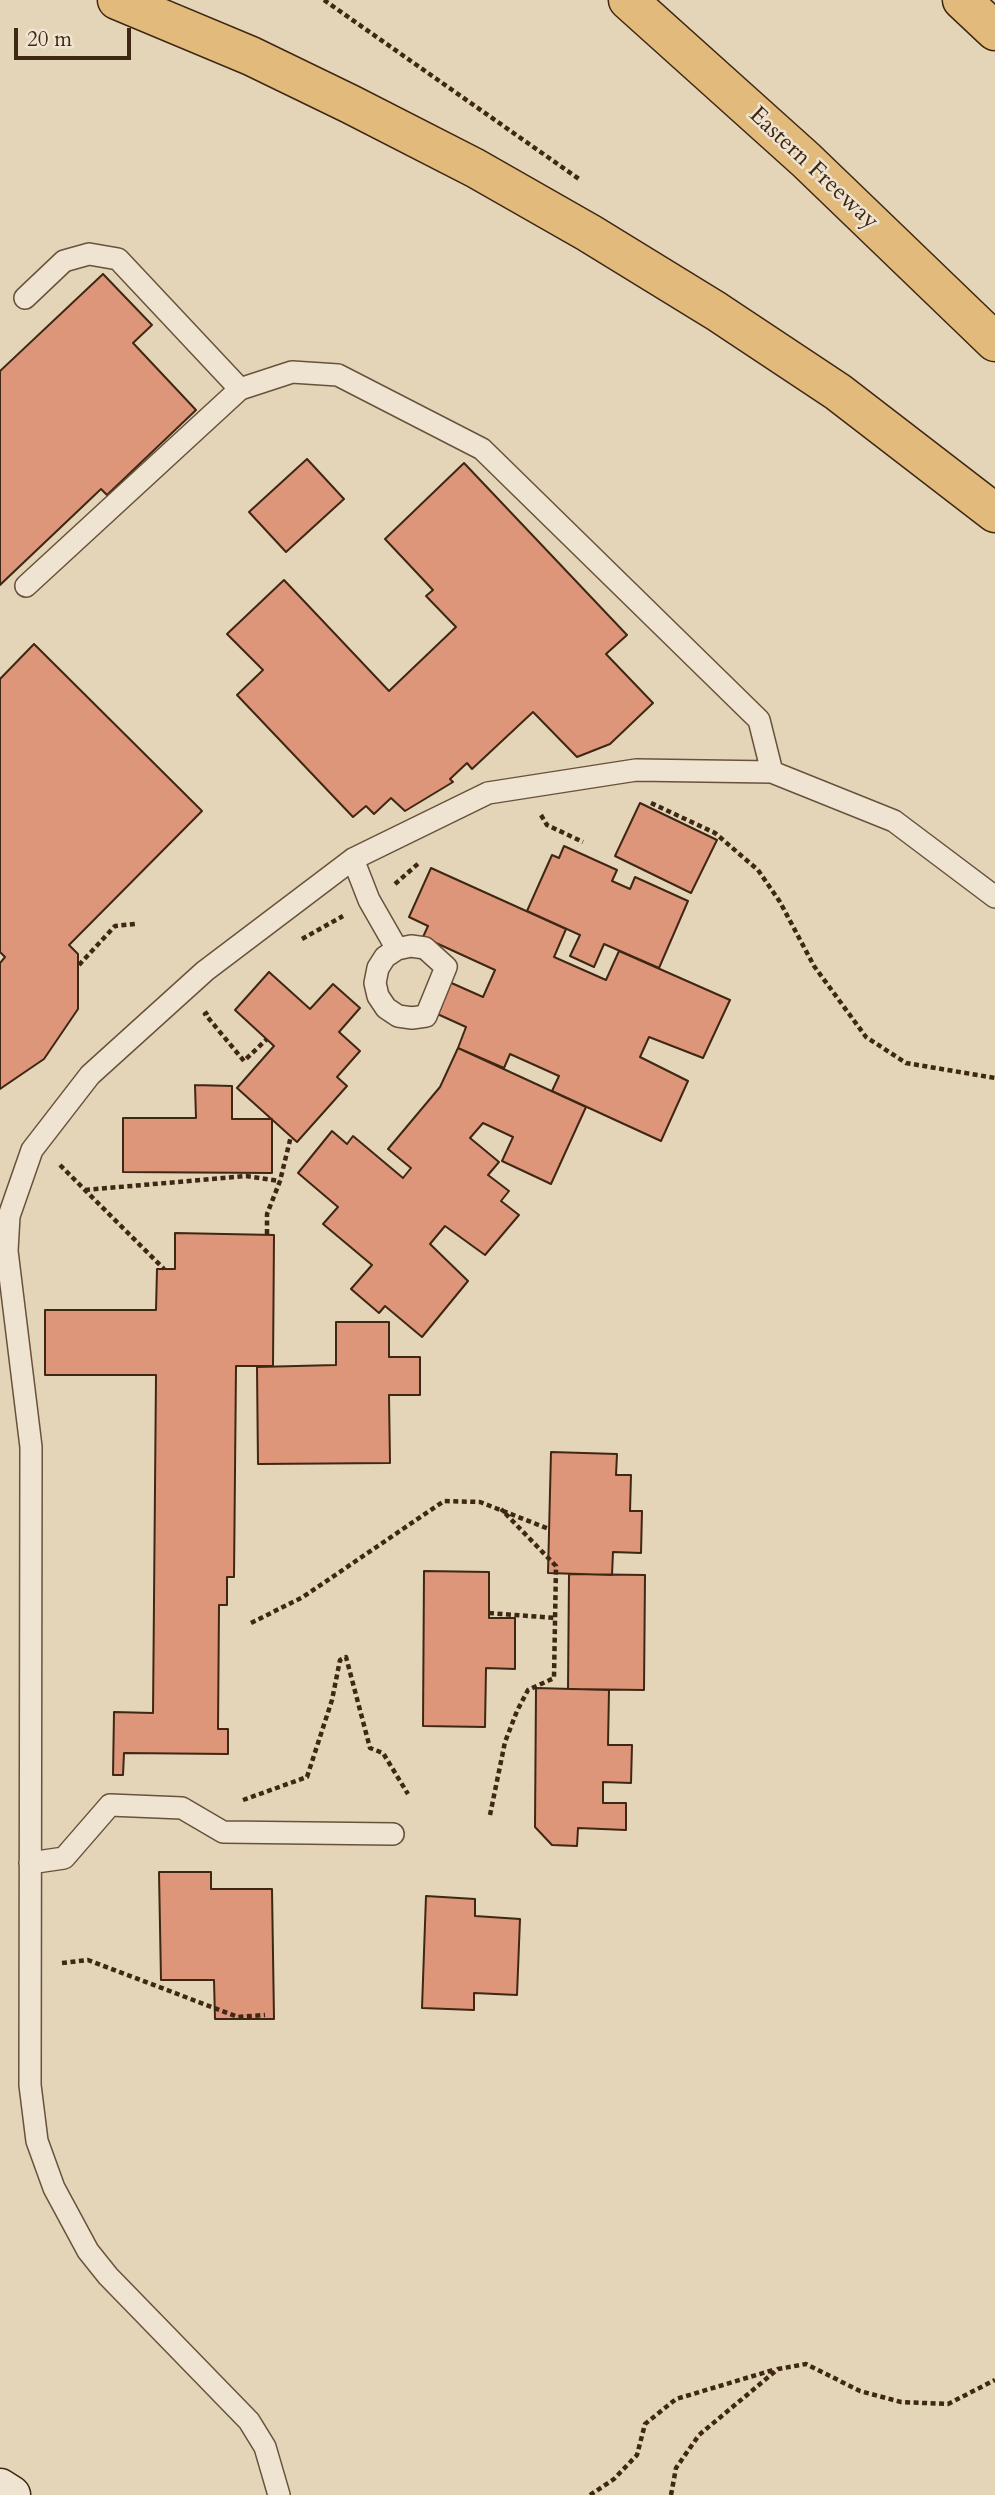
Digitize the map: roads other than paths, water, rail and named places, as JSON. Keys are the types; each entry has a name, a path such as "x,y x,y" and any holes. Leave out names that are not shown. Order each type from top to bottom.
{"highway":[{"path":"117,0 251,56 350,104 475,168 589,233 716,311 838,392 995,513"},
{"name":"Eastern Freeway","path":"628,0 806,160 995,342"},
{"path":"962,0 995,31"}],"main road":[{"path":"0,2488 12,2495"}],"lane":[{"path":"24,298 64,261 89,254 118,259 240,389"},
{"path":"26,586 240,389 292,372 338,375 482,449 759,720 772,772"},
{"path":"279,2495 265,2447 249,2421 108,2276 88,2251 54,2188 37,2141 30,2084 31,1447 9,1276 5,1217 32,1150 90,1075 205,971 353,859 488,793 636,770 772,772 894,821 995,897"},
{"path":"353,859 369,900 397,949"},
{"path":"30,1863 64,1858 110,1805 182,1808 223,1832 393,1834"}]}
